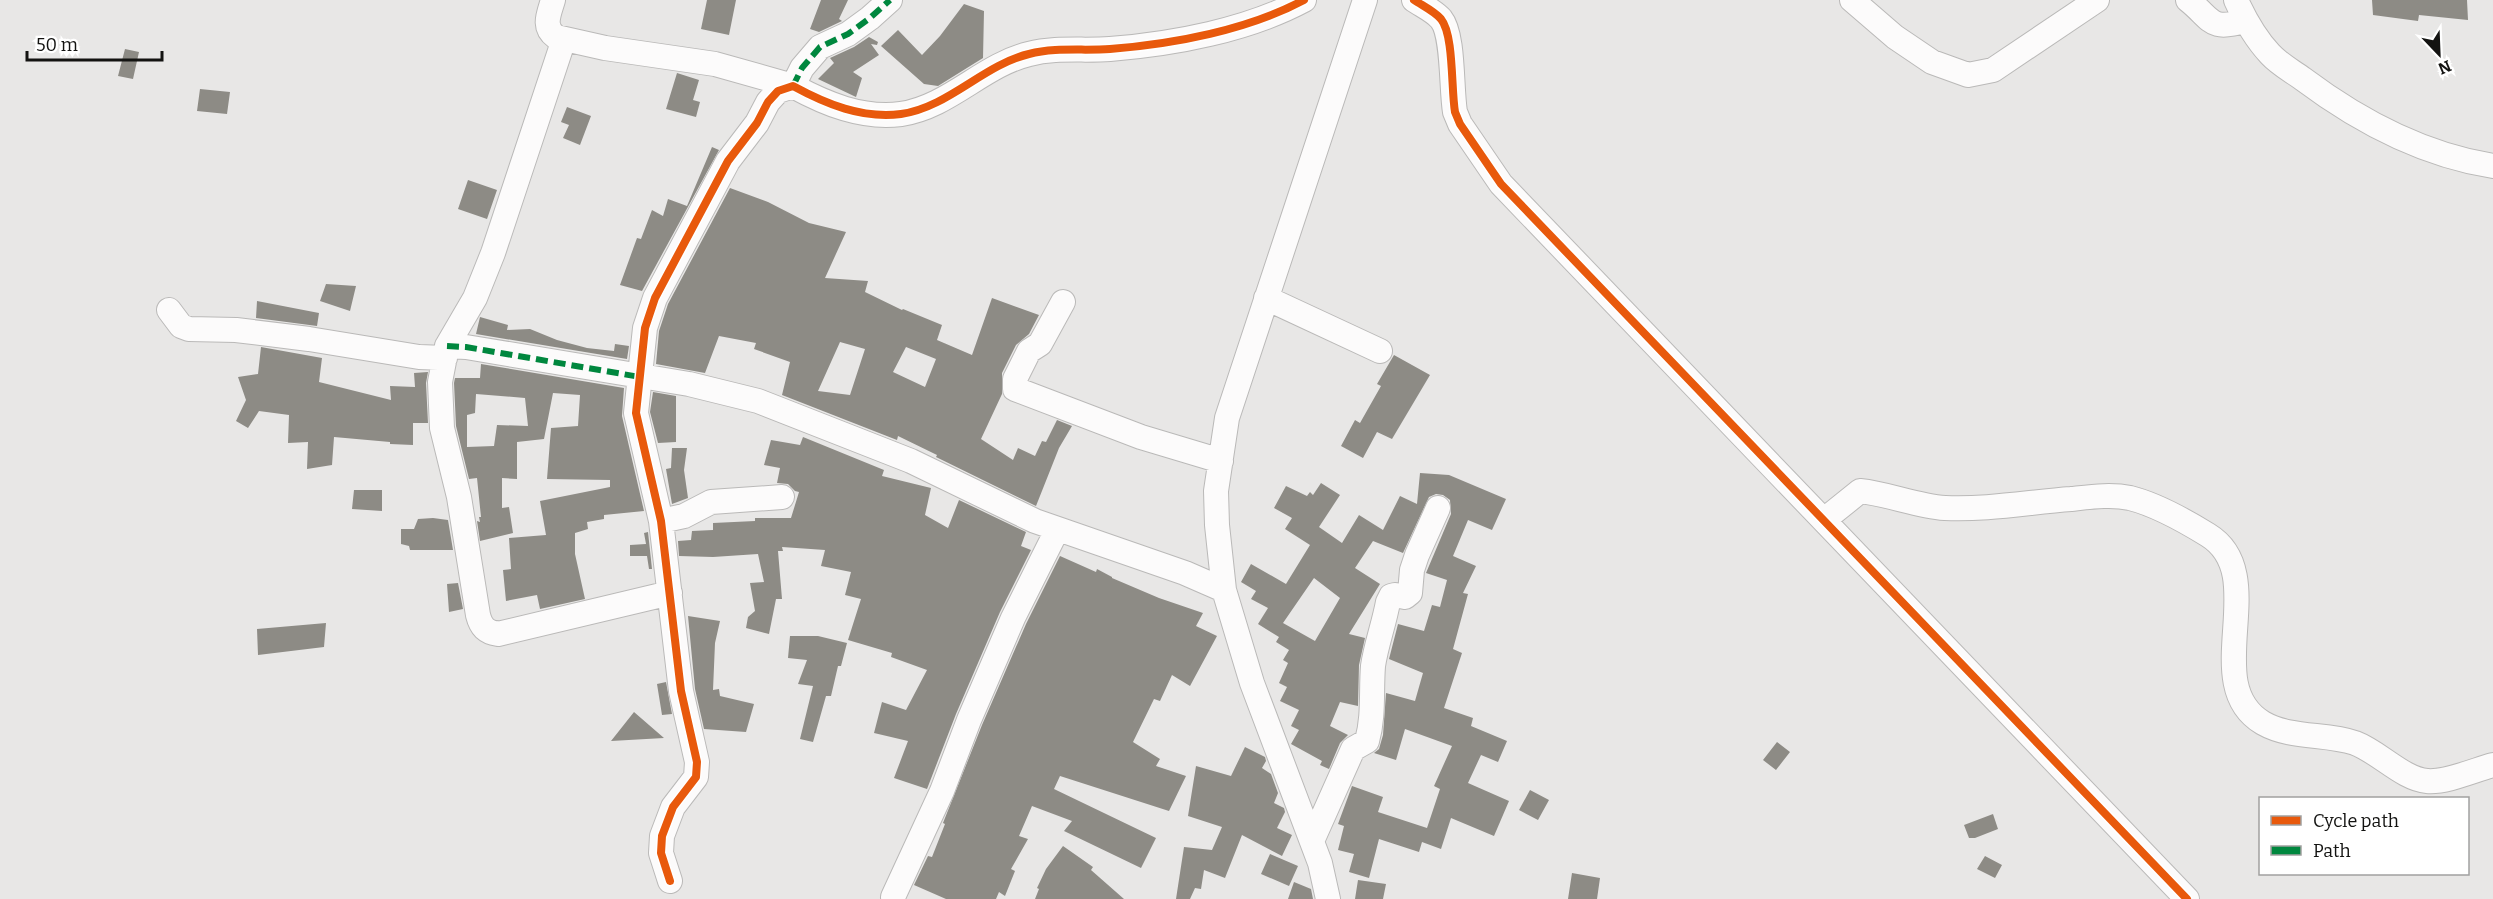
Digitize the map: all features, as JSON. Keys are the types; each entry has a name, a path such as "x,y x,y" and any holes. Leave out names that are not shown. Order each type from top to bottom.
{"street":[{"path":"554,0 546,23 549,32 556,37 605,48 715,64 793,86 825,103 858,113 899,114 919,110 948,96 986,72 1028,54 1065,49 1110,49 1192,37 1270,17 1304,0"},
{"path":"670,881 661,853 662,836 674,807 696,777 697,762 681,691 661,521 636,414 645,328 655,298 728,160 757,123 768,102 778,91 793,86 802,68 820,47 848,34 890,0"},
{"path":"1328,899 1320,863 1252,683 1224,590 1216,525 1216,491 1227,418 1365,0"},
{"path":"1414,0 1442,20 1449,33 1455,112 1460,124 1497,180 2187,899"},
{"path":"1852,0 1895,37 1932,63 1968,75 1993,70 2097,0"},
{"path":"2187,0 2207,19 2224,27 2241,10 2272,56 2330,99 2381,130 2469,162 2493,166"},
{"path":"564,39 493,253 475,298 446,352 440,382 442,428 459,497 481,624 489,633 498,634 670,593"},
{"path":"1266,298 1380,351"},
{"path":"1063,302 1040,344 1029,351 1015,378 1015,389 1141,437 1221,460"},
{"path":"169,310 181,326 189,329 236,330 419,357 466,346 689,384 758,401 911,461 995,503 1058,530 1185,573 1224,590"},
{"path":"1824,520 1853,494 1860,491 1943,508 2098,496 2129,498 2145,503 2208,535 2223,546 2230,556 2234,571 2234,671 2238,693 2247,710 2262,722 2279,731 2357,744 2415,778 2427,781 2438,781 2493,765"},
{"path":"661,521 684,516 711,502 782,496"},
{"path":"1312,841 1353,749 1367,741 1374,707 1373,668 1388,602 1393,596 1405,597 1410,593 1412,570 1438,508"},
{"path":"894,898 942,791 969,720 1013,618 1058,530"}],"building":[{"path":"707,0 736,0 729,35 701,29"},
{"path":"821,0 848,0 839,19 842,21 819,32 810,29"},
{"path":"2372,0 2467,0 2468,20 2419,15 2418,21 2373,15"},
{"path":"964,4 984,11 983,58 938,86 924,84 881,46 898,30 922,55 940,36"},
{"path":"869,37 878,42 877,45 871,44 879,55 853,72 862,78 856,97 818,79 834,63 830,58"},
{"path":"125,49 139,52 133,79 118,76"},
{"path":"677,73 699,80 693,100 700,102 696,117 666,109"},
{"path":"200,89 230,92 227,114 197,111"},
{"path":"567,107 591,116 580,145 563,138 569,125 561,122"},
{"path":"712,147 719,150 642,291 620,285 637,238 641,239 652,210 663,216 668,199 687,206"},
{"path":"468,180 497,190 487,219 458,209"},
{"path":"730,188 768,202 809,223 846,232 825,278 868,281 865,292 902,310 942,325 937,340 972,355 992,298 1039,315 1029,334 1016,345 1002,373 1002,394 981,439 1013,460 1018,448 1035,456 1042,441 1046,442 1057,420 1072,426 1059,448 1036,506 898,436 897,440 782,395 790,362 754,349 756,343 719,336 705,373 656,364 659,331 668,304","holes":["840,342 865,349 850,395 818,391","906,347 936,359 925,387 893,372"]},
{"path":"326,284 356,286 350,311 320,301"},
{"path":"257,301 319,313 317,326 256,318"},
{"path":"480,317 508,325 507,330 530,329 557,340 587,348 614,351 615,344 629,346 627,359 476,334"},
{"path":"261,347 322,358 319,382 391,400 390,386 415,387 414,373 428,372 426,383 428,423 413,423 413,445 334,437 332,465 307,469 308,442 288,443 289,415 259,411 248,428 236,421 246,400 238,377 258,374"},
{"path":"1394,355 1430,375 1392,439 1377,432 1363,458 1341,446 1355,420 1360,423 1381,386 1377,384"},
{"path":"481,364 624,388 622,416 644,511 604,515 604,519 587,522 588,529 575,533 575,554 585,599 540,609 537,595 506,601 503,570 511,569 509,538 546,535 540,501 610,487 610,480 547,479 551,428 578,426 580,395 553,393 544,439 517,442 517,479 502,478 502,508 509,507 513,533 480,541 477,521 480,522 479,517 481,517 477,478 469,479 456,426 454,383 455,378 480,378","holes":["476,394 525,398 528,426 497,425 494,446 467,447 467,415 475,413"]},
{"path":"653,392 676,396 676,442 658,443 650,412"},
{"path":"803,437 884,470 882,476 931,488 925,515 948,528 959,500 1026,532 1021,546 1031,550 1000,612 927,789 894,778 908,741 874,733 882,702 906,710 927,670 891,657 892,653 848,640 861,599 845,595 851,572 821,566 825,550 782,547 783,551 778,551 782,599 776,599 769,634 746,628 748,617 755,611 750,583 764,582 758,554 713,557 679,556 678,541 691,540 692,531 713,530 713,523 755,521 755,518 791,518 799,492 788,484 777,483 780,468 764,465 771,440 800,445"},
{"path":"672,448 687,448 684,470 688,498 672,504 666,469 671,468"},
{"path":"1420,473 1449,475 1506,499 1492,530 1468,520 1453,556 1476,566 1463,593 1468,594 1453,649 1462,653 1444,708 1473,718 1471,726 1507,741 1498,762 1481,755 1468,783 1509,801 1494,836 1451,818 1441,849 1422,842 1419,852 1379,839 1369,878 1349,872 1354,854 1338,850 1344,826 1338,824 1352,786 1383,797 1378,812 1427,828 1440,789 1434,786 1452,746 1405,729 1396,760 1374,753 1379,749 1383,735 1386,693 1415,701 1423,673 1389,659 1398,624 1424,631 1432,605 1440,607 1447,580 1426,573 1451,514 1450,500 1443,495 1436,494 1429,497 1403,553 1373,541 1355,568 1380,584 1349,634 1365,638 1359,665 1358,706 1340,702 1330,726 1348,735 1340,743 1329,769 1320,765 1322,761 1291,744 1299,730 1291,726 1299,710 1280,701 1287,687 1279,683 1288,663 1283,660 1289,650 1276,642 1279,637 1258,624 1268,608 1251,599 1256,591 1241,582 1251,564 1286,584 1310,545 1285,529 1292,518 1274,508 1286,486 1307,496 1310,492 1313,495 1321,483 1340,495 1319,527 1342,543 1359,515 1383,530 1400,496 1417,504","holes":["1314,578 1340,598 1315,641 1283,623"]},
{"path":"354,490 382,490 382,511 352,509"},
{"path":"418,519 448,520 453,550 410,550 409,546 401,544 401,529 414,529"},
{"path":"648,532 652,569 649,569 647,556 630,556 630,545 646,544 644,533"},
{"path":"1060,556 1096,572 1097,569 1159,598 1203,613 1196,626 1217,636 1190,686 1172,675 1160,701 1154,699 1133,742 1160,759 1156,766 1186,776 1169,811 1060,776 1054,789 1156,838 1141,868 1064,831 1072,821 1032,806 1019,836 1028,839 1011,869 1015,871 1005,896 999,892 996,899 946,899 914,885 928,856 932,857 982,725 1026,624"},
{"path":"458,583 463,609 449,612 447,584"},
{"path":"688,616 720,621 715,643 713,690 719,689 720,696 754,704 746,732 704,729 695,689"},
{"path":"326,623 324,647 258,655 257,629"},
{"path":"790,636 818,636 847,643 841,666 838,666 831,696 826,696 813,742 800,739 813,686 798,684 807,660 788,658"},
{"path":"666,682 672,714 662,715 657,684"},
{"path":"634,712 664,738 611,741"},
{"path":"1777,742 1790,752 1776,770 1763,760"},
{"path":"1245,747 1265,757 1266,761 1262,768 1271,774 1278,793 1274,803 1284,808 1285,812 1277,828 1292,835 1282,856 1242,835 1225,878 1204,870 1201,889 1195,888 1190,899 1176,899 1184,847 1212,850 1222,827 1188,816 1196,766 1231,776"},
{"path":"1530,790 1549,800 1538,820 1519,810"},
{"path":"1993,814 1998,829 1969,838 1964,825"},
{"path":"1063,846 1093,867 1091,870 1124,899 1035,899 1039,889 1037,888 1046,869"},
{"path":"1270,854 1298,866 1289,886 1261,874"},
{"path":"1985,856 2002,865 1995,878 1977,869"},
{"path":"1572,873 1600,878 1597,899 1568,899"},
{"path":"1358,880 1386,884 1383,899 1355,899"},
{"path":"1294,882 1311,889 1313,899 1288,899"}],"marked path":[{"path":"793,86 802,68 820,47 848,34 890,0"},
{"path":"447,346 466,347 640,377"}],"cycle path":[{"path":"670,881 661,853 662,836 673,807 696,777 697,762 681,691 661,521 636,413 645,328 655,298 728,161 757,123 768,102 778,91 793,86 845,109 872,114 901,114 935,103 996,67 1029,54 1134,47 1185,39 1259,20 1304,0"},
{"path":"1414,0 1438,16 1445,27 1450,49 1455,112 1460,124 1501,184 2187,899"}]}
